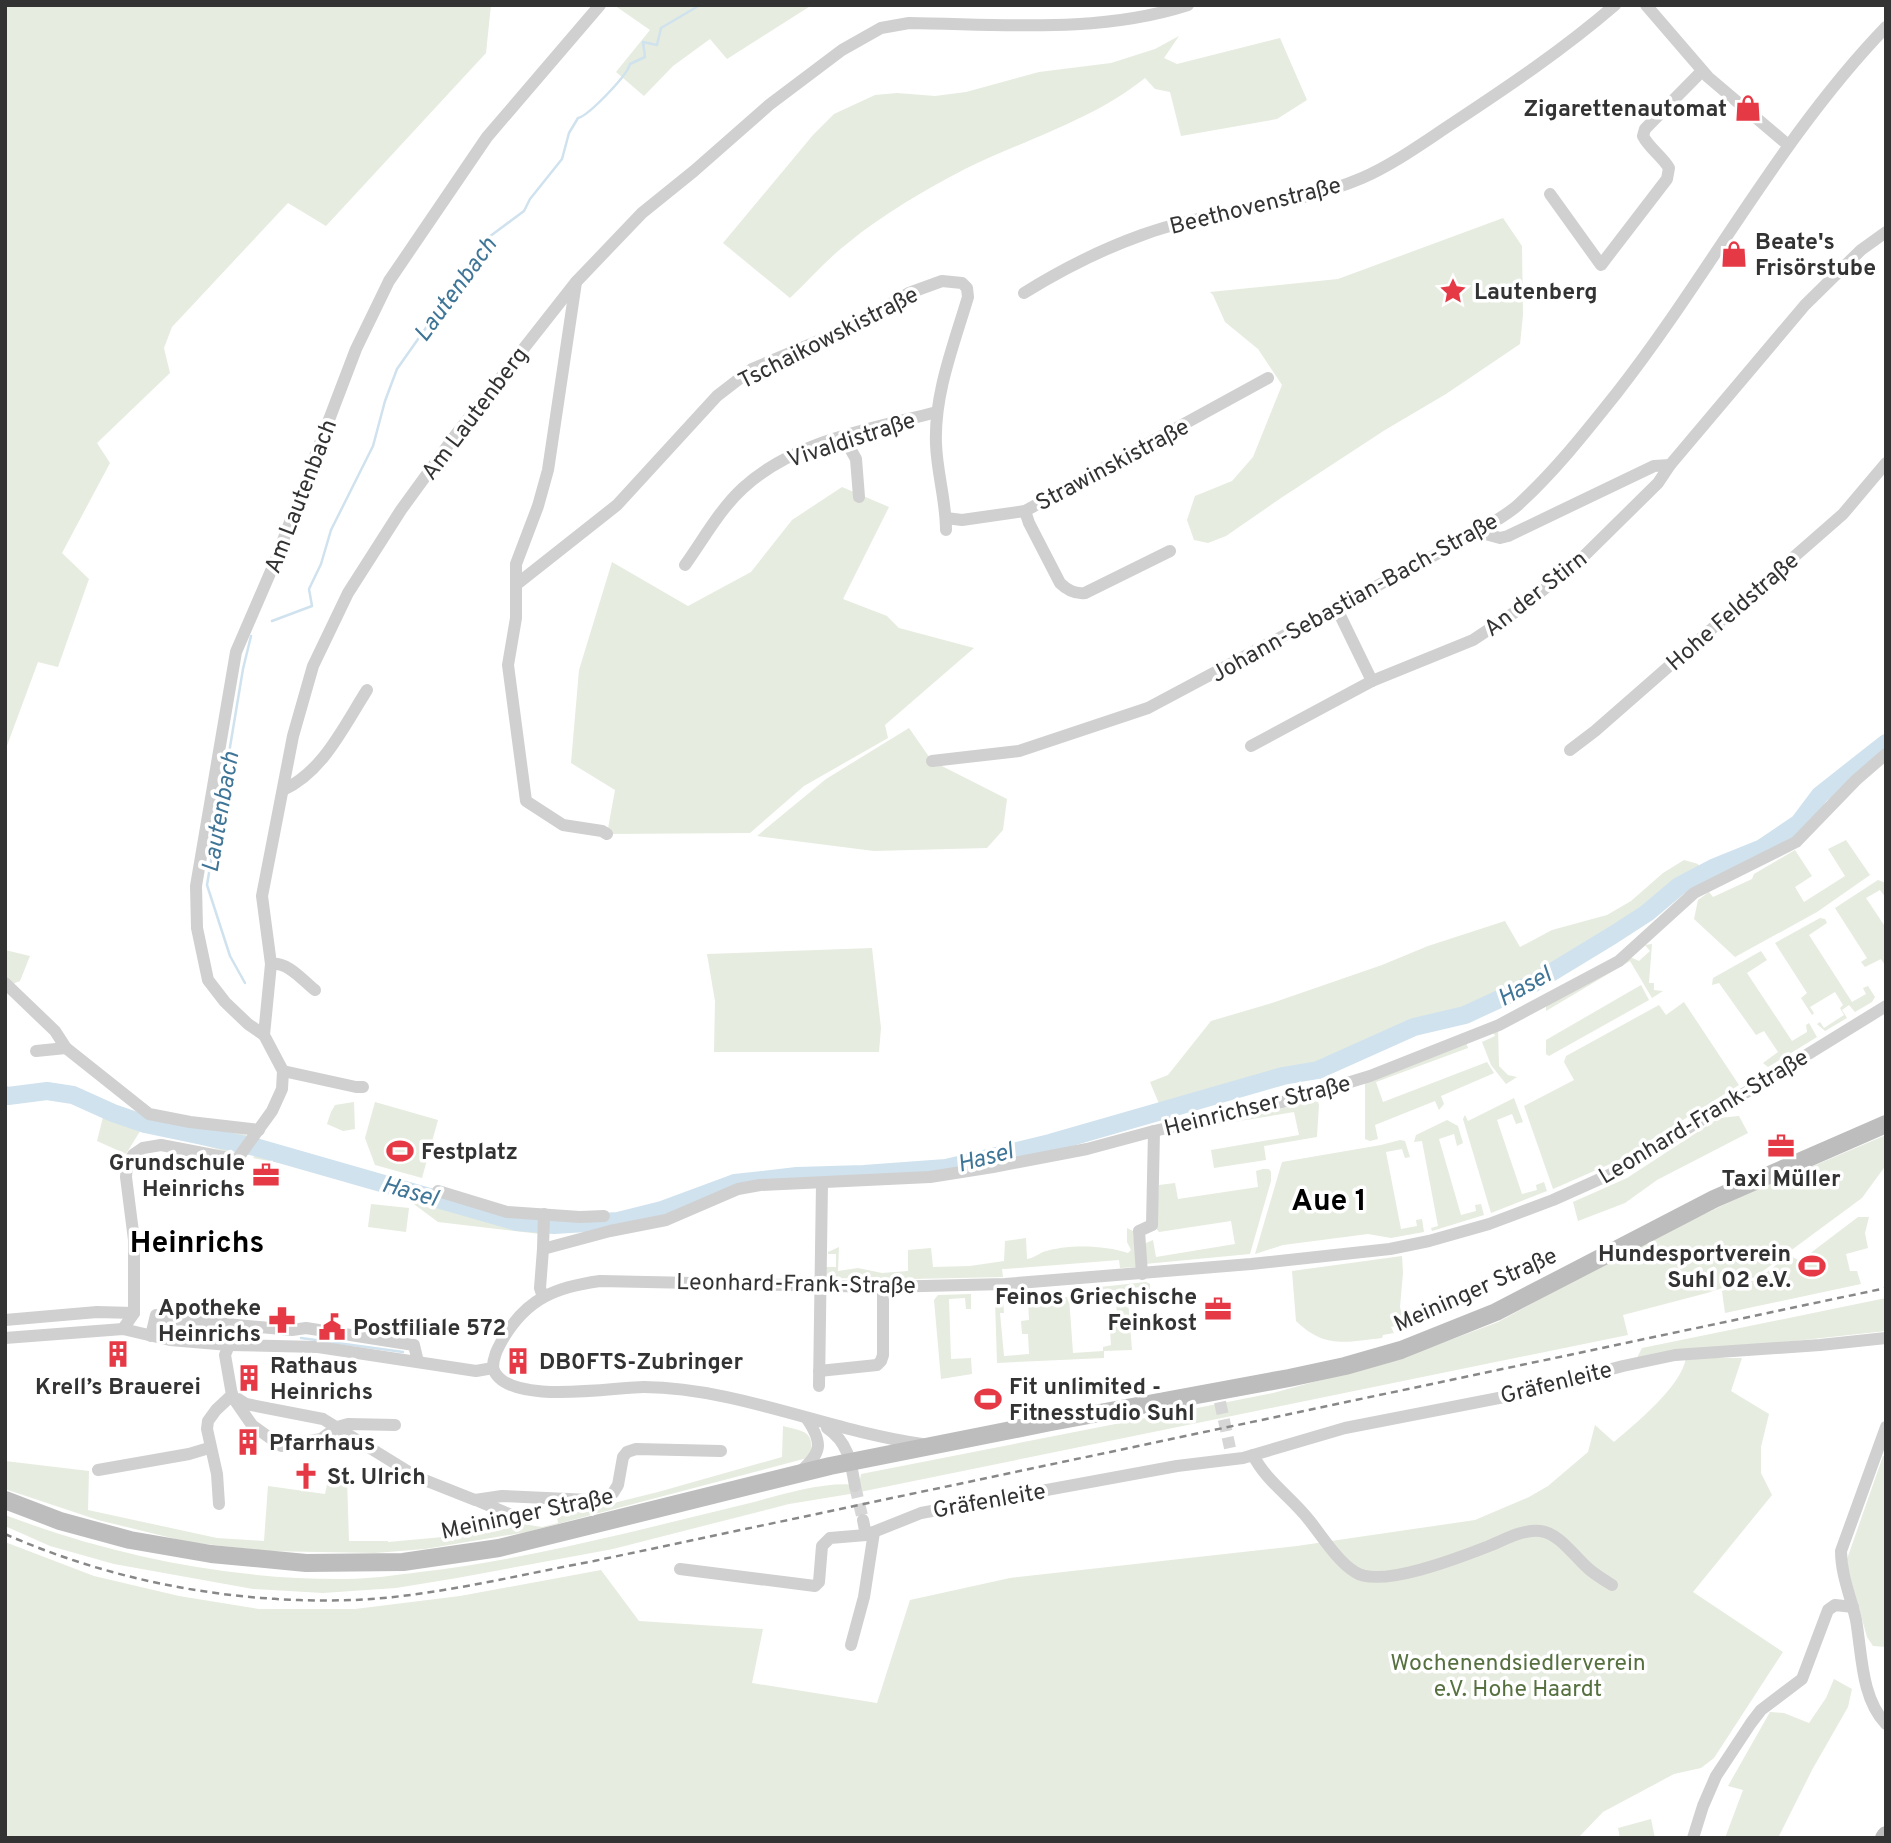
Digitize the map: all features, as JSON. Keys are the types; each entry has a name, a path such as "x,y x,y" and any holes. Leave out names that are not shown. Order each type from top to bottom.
{"main road":[{"name":"Meininger Straße","path":"5,1500 71,1524 130,1539 211,1554 306,1563 403,1562 499,1548 800,1473 1051,1422 1217,1397 1401,1350 1496,1312 1714,1199 1886,1124"}],"street":[{"name":"Am Lautenbach","path":"264,1035 225,1002 208,980 197,928 196,886 236,652 274,564 356,349 389,281 486,137 600,5"},
{"name":"Am Lautenberg","path":"264,1035 271,964 262,896 293,736 313,666 348,593 401,510 454,437 576,282 642,213 769,105 842,50 881,28 909,23 1091,25 1188,5"},
{"name":"Beethovenstraße","path":"1024,293 1067,266 1143,234 1295,200 1362,177 1410,152 1512,85 1575,40 1615,5"},
{"path":"1646,5 1702,71 1787,144"},
{"name":"Johann-Sebastian-Bach-Straße","path":"932,761 1019,751 1148,708 1478,531 1516,507 1572,450 1653,347 1787,144 1866,47 1886,27"},
{"path":"1550,194 1601,265 1667,179 1669,169 1663,159 1646,143 1643,136 1645,130 1702,71"},
{"name":"An der Stirn","path":"1251,746 1372,681 1473,640 1524,606 1584,556 1658,483 1670,465 1805,305 1861,250 1886,232"},
{"name":"Tschaikowskistraße","path":"517,584 617,505 717,396 752,369 856,325 909,293 942,281 962,283 967,288 968,297 949,359 937,412 936,444 946,524"},
{"path":"576,282 548,470 538,506 516,564 516,618 508,665 526,801 563,825 607,834"},
{"name":"Strawinskistraße","path":"946,524 1024,511 1268,378"},
{"name":"Vivaldistraße","path":"685,565 743,488 774,464 794,453 843,436 937,412"},
{"path":"843,436 856,459 859,497"},
{"name":"Hohe Feldstraße","path":"1570,750 1843,514 1886,463"},
{"path":"1478,531 1500,538 1508,536 1654,466 1670,465"},
{"path":"1024,511 1060,583 1077,594 1085,593 1170,551"},
{"path":"1336,607 1372,681"},
{"path":"283,790 295,785 324,756 367,690"},
{"name":"Heinrichser Straße","path":"543,1249 610,1231 666,1220 738,1189 760,1185 930,1177 992,1168 1087,1149 1296,1099 1370,1076 1499,1026 1619,961 1694,893 1796,842 1856,780 1886,754"},
{"path":"271,964 289,967 315,990"},
{"path":"5,983 55,1031 65,1048 149,1114 256,1133"},
{"name":"Leonhard-Frank-Straße","path":"493,1368 495,1352 516,1319 543,1297 572,1285 607,1280 883,1287 1005,1284 1142,1274 1390,1249 1429,1241 1489,1224 1553,1200 1620,1170 1886,1006"},
{"path":"123,1329 134,1313 134,1240 126,1177 127,1165 133,1155 143,1148 161,1144 229,1160 240,1154 272,1111 282,1089 284,1071 264,1035"},
{"path":"36,1051 65,1048"},
{"path":"284,1071 363,1087"},
{"path":"1142,1274 1139,1231 1152,1225 1154,1131"},
{"path":"819,1386 822,1183"},
{"path":"438,1191 507,1212 604,1216"},
{"path":"543,1297 540,1288 544,1214"},
{"path":"819,1371 877,1365 881,1361 883,1287"},
{"path":"5,1320 97,1312 134,1313"},
{"path":"151,1336 156,1315 232,1325 292,1330 306,1328 352,1344"},
{"path":"232,1325 225,1355 232,1395 252,1424 281,1446 321,1438 337,1427 348,1424 395,1424"},
{"path":"5,1338 123,1329 151,1336 229,1345 414,1345 418,1362 476,1371 493,1368"},
{"path":"292,1330 292,1345"},
{"name":"Gräfenleite","path":"680,1569 815,1586 819,1582 822,1546 825,1541 870,1533 921,1513 1231,1454 1253,1455 1345,1428 1509,1396 1675,1355 1886,1338"},
{"name":"Meininger Straße","path":"493,1368 502,1380 537,1391 562,1394 638,1387 678,1390 738,1401 874,1436 934,1446"},
{"path":"232,1395 246,1404 323,1419 417,1477 516,1517"},
{"path":"219,1504 213,1450 209,1448 207,1429 208,1421 216,1410 232,1395"},
{"path":"800,1473 813,1460 818,1449 812,1421"},
{"name":"Meininger Straße","path":"812,1421 839,1437 851,1462"},
{"path":"1886,1427 1841,1551 1841,1566 1853,1607 1866,1683 1874,1706 1886,1724"},
{"path":"98,1470 209,1448"},
{"path":"475,1500 502,1496 590,1500 605,1498 613,1493 618,1485 623,1457 627,1452 636,1449 721,1451"},
{"path":"1253,1455 1270,1480 1304,1514 1348,1567 1362,1576 1393,1575 1420,1569 1453,1560 1524,1532 1540,1531 1553,1536 1591,1571 1612,1585"},
{"path":"851,1462 855,1486"},
{"path":"851,1645 864,1597 870,1533 863,1520"},
{"path":"1693,1838 1716,1776 1751,1723 1761,1710 1794,1688 1802,1679 1830,1608 1835,1605 1853,1607"},
{"path":"1874,1706 1886,1697"}],"green space":[{"path":"5,5 491,5 486,53 326,226 288,203 172,327 164,348 170,373 97,443 110,463 62,553 89,579 58,667 38,662 5,751"},
{"path":"614,5 812,5 727,59 710,39 673,66 644,96 616,72 650,30"},
{"path":"1179,36 1164,58 1177,64 1280,38 1307,100 1277,119 1181,136 1170,92 1155,89 1145,78 1125,93 1081,118 965,169 905,203 840,249 790,298 723,243 813,135 834,114 875,95 897,93 935,96 966,92 1039,72 1111,63 1155,49"},
{"path":"1503,218 1522,246 1523,315 1520,344 1226,536 1208,543 1194,540 1187,520 1195,496 1232,481 1253,457 1282,385 1258,349 1225,322 1210,292 1338,279"},
{"path":"842,487 889,507 843,599 887,616 899,628 974,648 885,725 888,738 804,786 750,833 607,834 615,790 571,763 579,670 612,562 688,606 751,572 792,520"},
{"path":"909,728 932,761 1007,799 1003,830 987,848 874,851 757,836 826,779"},
{"path":"1846,840 1870,875 1817,912 1735,957 1694,919 1698,900 1709,892 1713,897 1752,879 1754,874 1795,850 1812,876 1795,887 1804,902 1845,876 1828,849"},
{"path":"1684,860 1698,864 1703,873 1679,886 1647,913 1613,935 1501,1000 1465,1015 1414,1027 1318,1070 1283,1076 1162,1111 1150,1082 1168,1075 1211,1021 1272,1003 1505,921 1520,947 1552,930 1607,915 1631,901 1663,873"},
{"path":"1878,880 1886,883 1886,898 1880,890 1866,898 1886,928 1886,967 1881,959 1865,967 1861,962 1867,958 1835,908"},
{"path":"1820,918 1827,923 1809,935 1852,1002 1866,994 1863,988 1868,986 1875,997 1872,1002 1855,1012 1849,1005 1842,1010 1847,1018 1825,1031 1817,1024 1820,1022 1824,1028 1844,1015 1840,1008 1843,1005 1835,992 1810,1007 1814,1013 1812,1015 1801,998 1807,993 1775,943"},
{"path":"1652,944 1649,983 1654,983 1654,990 1663,991 1652,998 1630,961 1546,1011 1546,1003 1630,957 1639,961 1650,951 1645,945"},
{"path":"872,948 881,1028 879,1052 714,1052 715,1001 707,954"},
{"path":"5,950 30,956 20,981 5,987"},
{"path":"1761,951 1767,960 1747,973 1792,1041 1807,1032 1806,1025 1809,1023 1817,1037 1768,1067 1763,1063 1778,1052 1764,1031 1756,1035 1719,983 1712,985 1713,978"},
{"path":"1641,985 1649,1000 1549,1056 1546,1054 1546,1040"},
{"path":"1684,1002 1739,1085 1617,1161 1553,1189 1524,1106 1574,1080 1564,1062 1566,1056 1659,1005 1666,1015"},
{"path":"1498,1028 1499,1066 1508,1075 1517,1077 1506,1084 1491,1065 1482,1042 1495,1036 1492,1030"},
{"path":"1466,1042 1468,1048 1376,1082 1383,1102 1487,1062 1494,1073 1441,1096 1444,1104 1439,1110 1435,1101 1375,1125 1378,1139 1365,1139 1365,1083"},
{"path":"81,1092 141,1115 247,1135 231,1153 142,1128 126,1154 97,1141 104,1113 77,1104"},
{"path":"1514,1098 1523,1122 1516,1124 1512,1114 1497,1120 1522,1194 1537,1190 1536,1185 1544,1182 1547,1191 1491,1213 1463,1119 1465,1115 1468,1121"},
{"path":"1313,1101 1319,1105 1317,1137 1264,1146 1266,1160 1214,1168 1211,1150 1299,1135 1294,1112 1203,1127"},
{"path":"354,1102 355,1129 343,1131 327,1124 335,1105"},
{"name":"Festplatz","path":"375,1102 438,1120 422,1178 375,1165 365,1138"},
{"path":"1739,1116 1748,1133 1657,1180 1625,1203 1578,1221 1573,1202 1627,1178 1719,1118"},
{"path":"1447,1120 1458,1126 1463,1143 1457,1146 1454,1134 1439,1139 1461,1215 1476,1211 1475,1205 1481,1204 1484,1215 1432,1231 1431,1228 1438,1226 1422,1141 1414,1142 1416,1135"},
{"path":"1886,1135 1886,1165 1862,1198 1755,1277 1623,1315 1628,1335 850,1494 789,1504 613,1549 396,1588 323,1593 253,1589 114,1564 50,1546 5,1526 5,1515 46,1530 130,1554 216,1570 303,1578 383,1577 472,1565 550,1550 804,1489 859,1485 861,1474 1273,1393 1402,1358 1498,1322 1636,1247 1738,1198"},
{"path":"265,1141 459,1202 539,1220 540,1234 438,1222 411,1202 317,1170 253,1158"},
{"path":"1405,1141 1410,1157 1405,1158 1402,1149 1386,1152 1401,1229 1417,1226 1416,1220 1422,1219 1424,1232 1391,1238 1368,1234 1283,1245 1255,1254 1282,1162"},
{"path":"1269,1169 1271,1172 1271,1181 1250,1254 1145,1264 1146,1243 1153,1240 1156,1257 1235,1244 1231,1221 1159,1232 1155,1227 1159,1185 1175,1183 1178,1199 1258,1187 1256,1171"},
{"path":"371,1204 409,1208 406,1232 368,1227"},
{"name":"Hundesportverein Suhl 02 e.V.","path":"1858,1217 1869,1217 1865,1233 1868,1248 1846,1254 1850,1271 1857,1271 1861,1284 1725,1313 1722,1291 1758,1279 1789,1255 1800,1261"},
{"path":"1127,1228 1133,1231 1137,1267 1120,1268 1119,1260 1002,1269 1003,1277 825,1278 825,1267 836,1267 836,1254 828,1252 839,1247 838,1271 858,1268 882,1273 908,1271 908,1250 931,1248 933,1267 970,1266 1004,1261 1005,1241 1026,1238 1027,1259 1053,1249 1086,1246 1128,1253 1131,1250 1127,1242"},
{"path":"1402,1256 1400,1307 1404,1324 1391,1327 1394,1333 1383,1335 1382,1338 1336,1342 1316,1336 1296,1321 1292,1271"},
{"path":"1146,1282 1150,1284 1150,1298 1146,1299 1144,1287 1127,1288 1132,1350 1104,1351 1104,1358 997,1363 995,1301 1003,1300 1004,1313 1000,1313 1004,1356 1029,1354 1028,1334 1022,1334 1021,1321 1029,1320 1028,1299 1069,1297 1073,1353 1103,1351 1103,1347 1111,1345 1109,1315 1117,1314 1115,1290 1100,1291 1100,1287"},
{"path":"971,1294 971,1309 966,1309 965,1298 949,1299 951,1359 971,1358 972,1374 941,1379 934,1300 938,1295"},
{"path":"1886,1298 1886,1331 1637,1358 1642,1348"},
{"name":"Wochenendsiedlerverein e.V. Hohe Haardt","path":"1686,1358 1742,1358 1731,1391 1769,1414 1761,1447 1761,1473 1772,1495 1693,1592 1783,1652 1714,1758 1701,1768 1674,1774 1603,1812 1578,1838 5,1838 5,1542 94,1576 179,1596 259,1609 355,1609 460,1596 601,1570 639,1621 763,1629 752,1683 877,1703 910,1600 1010,1578 1297,1546 1475,1520 1548,1486 1588,1452 1595,1425 1614,1442 1667,1392 1676,1381"},
{"path":"783,1426 810,1437 811,1457 527,1532 425,1549 375,1553 266,1551 188,1542 98,1520 5,1489 5,1461 89,1471 88,1510 217,1538 264,1541 268,1486 325,1494 329,1475 347,1478 349,1541 388,1542 454,1536 510,1522 542,1527 558,1523 557,1517 782,1457"},
{"path":"1883,1456 1886,1457 1886,1647 1873,1646 1867,1637 1846,1562"},
{"path":"1834,1679 1852,1689 1848,1707 1778,1838 1725,1838 1743,1790 1728,1786 1770,1712 1784,1713 1809,1723 1826,1698"},
{"path":"1651,1819 1655,1838 1620,1838 1618,1828"}],"waterway":[{"name":"Lautenbach","path":"272,621 312,606 309,589 321,564 331,530 373,446 397,369 468,268 485,255 489,237 524,211 530,199 562,159 569,133 578,118 607,95 630,64 645,57 643,42 657,45 661,28 700,5"},
{"name":"Lautenbach","path":"245,983 230,956 207,885 243,669 251,636"},
{"name":"Hasel","path":"5,1095 47,1091 73,1095 145,1124 255,1147 517,1222 554,1225 618,1221 662,1210 735,1183 797,1176 946,1168 1050,1143 1283,1076 1318,1070 1414,1027 1465,1015 1534,983 1647,913 1679,886 1715,867 1762,848 1799,823 1820,795 1886,743"},
{"path":"170,1329 203,1331"},
{"path":"301,1338 403,1352"}],"tunnel":[{"path":"1220,1402 1230,1448"},
{"path":"855,1486 863,1520"}],"railway":[{"path":"5,1534 89,1565 132,1577 219,1594 308,1600 353,1600 413,1595 594,1561 1886,1288"}],"place":[{"name":"Zigarettenautomat","path":"1748,108"},
{"name":"Beate's Frisörstube","path":"1734,254"},
{"name":"Lautenberg","path":"1453,291"},
{"name":"Taxi Müller","path":"1781,1146"},
{"name":"Festplatz","path":"400,1151"},
{"name":"Grundschule Heinrichs","path":"266,1175"},
{"name":"Hundesportverein Suhl 02 e.V.","path":"1812,1266"},
{"name":"Feinos Griechische Feinkost","path":"1218,1309"},
{"name":"Apotheke Heinrichs","path":"282,1320"},
{"name":"Postfiliale 572","path":"332,1327"},
{"name":"Krell’s Brauerei","path":"118,1354"},
{"name":"DB0FTS-Zubringer","path":"518,1361"},
{"name":"Rathaus Heinrichs","path":"249,1378"},
{"name":"Fit unlimited - Fitnesstudio Suhl","path":"988,1399"},
{"name":"Pfarrhaus","path":"248,1442"},
{"name":"St. Ulrich","path":"306,1476"}],"district":[{"name":"Aue 1","path":"1329,1200"},
{"name":"Heinrichs","path":"197,1242"}]}
